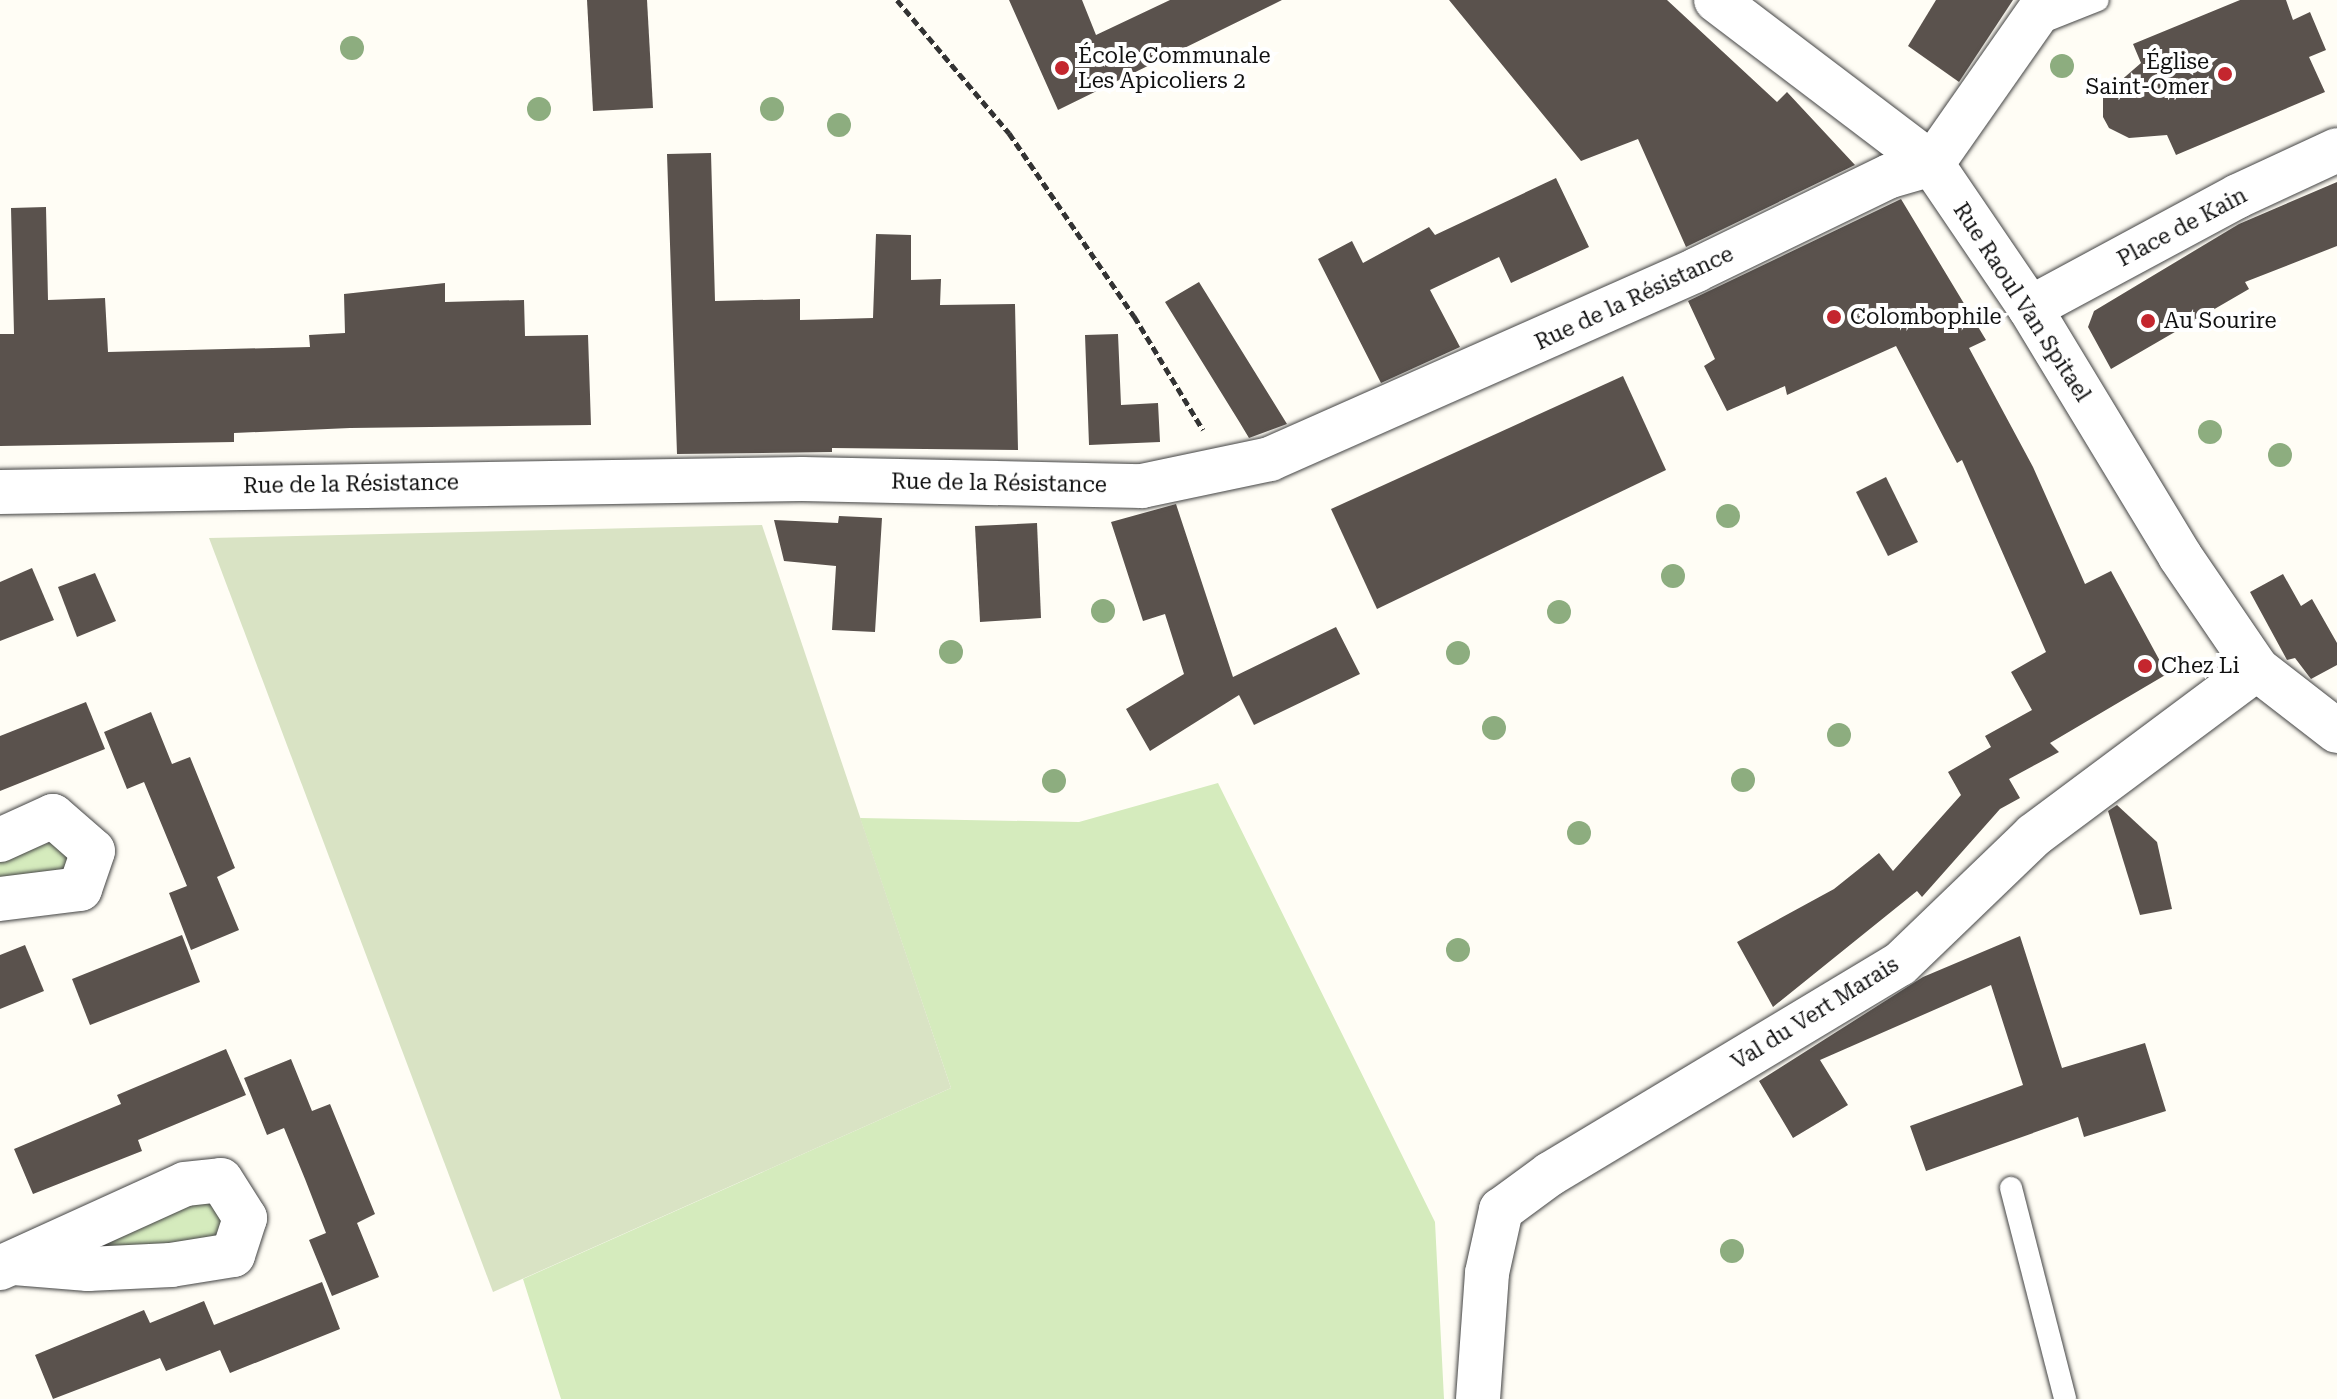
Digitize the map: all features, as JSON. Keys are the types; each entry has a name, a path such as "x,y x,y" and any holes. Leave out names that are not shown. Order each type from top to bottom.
{"street":[{"name":"Rue Raoul Van Spitael","path":"1716,0 1932,164 2030,308 2180,556 2257,669 2337,731"},
{"path":"1932,164 2038,13"},
{"name":"Place de Kain","path":"2030,308 2238,196 2337,150"},
{"name":"Rue de la Résistance","path":"0,492 802,479 1142,486 1270,459 1473,372 1890,176 1932,164"},
{"name":"Val du Vert Marais","path":"1478,1399 1487,1273 1501,1210 1550,1174 1900,964 2034,835 2257,669"},
{"path":"0,840 53,816 93,851 80,889 0,899"}],"lane":[{"path":"2038,13 2098,0"},
{"path":"2011,1188 2065,1399"}],"path":[{"path":"897,0 1009,133 1134,316 1227,468"}],"green space":[{"path":"762,525 951,1088 493,1292 209,538"},
{"path":"1218,783 1435,1222 1444,1399 561,1399 523,1279 951,1088 860,818 1079,822"},
{"path":"51,842 65,844 70,869 0,884 0,861"},
{"path":"199,1200 216,1205 223,1221 218,1237 100,1251 93,1242"}],"building":[{"path":"587,0 647,0 653,108 593,111"},
{"path":"1009,0 1082,0 1096,35 1170,0 1282,0 1058,110"},
{"path":"1449,0 1667,0 1777,102 1787,92 1855,165 1686,247 1638,139 1581,161"},
{"path":"1936,0 2013,0 1959,82 1908,46"},
{"name":"Église Saint-Omer","path":"2240,0 2286,0 2293,20 2310,12 2326,50 2309,57 2325,92 2176,155 2167,135 2129,138 2109,128 2103,117 2103,96 2141,63 2133,44"},
{"path":"711,153 715,301 800,299 800,320 873,318 876,234 911,235 911,280 941,279 940,305 1015,304 1018,450 832,448 832,452 677,454 667,154"},
{"path":"1556,178 1589,247 1511,283 1499,257 1430,290 1460,347 1381,383 1318,259 1352,241 1363,263 1429,227 1435,235"},
{"path":"2337,182 2337,246 2245,282 2249,289 2111,369 2088,327 2094,311 2239,224"},
{"path":"1901,199 1986,340 1969,348 2033,467 2085,584 2111,571 2167,674 2050,743 2059,752 2009,779 2020,798 2000,809 1922,897 1917,891 1773,1007 1737,942 1834,889 1879,853 1893,871 1961,795 1948,772 1991,747 1985,736 2032,710 2011,672 2046,652 1962,460 1957,463 1896,346 1787,395 1785,386 1727,411 1704,366 1715,359 1688,301"},
{"path":"46,207 48,300 105,298 108,352 310,347 309,335 345,333 344,294 445,283 445,302 524,300 525,336 588,335 591,425 350,428 234,433 234,442 0,446 0,334 14,334 11,208"},
{"path":"1199,282 1287,424 1249,438 1165,302"},
{"path":"1118,334 1121,405 1158,403 1160,442 1089,445 1085,335"},
{"path":"1623,376 1666,470 1377,609 1331,509"},
{"path":"1886,477 1918,542 1888,556 1856,492"},
{"path":"1176,504 1233,677 1336,627 1360,674 1254,725 1239,695 1150,751 1126,709 1184,674 1165,614 1143,621 1111,522"},
{"path":"839,516 882,518 875,632 832,630 836,566 784,561 774,520 838,523"},
{"path":"1037,523 1041,618 980,622 975,526"},
{"path":"32,568 54,620 0,641 0,582"},
{"path":"95,573 116,621 77,637 58,587"},
{"path":"2283,574 2301,606 2312,599 2337,643 2337,665 2311,679 2295,658 2287,660 2250,592"},
{"path":"86,702 105,749 0,791 0,736"},
{"path":"151,712 172,764 190,757 235,868 217,877 239,930 191,950 169,893 187,886 144,782 127,789 104,732"},
{"path":"2117,805 2157,842 2172,909 2140,915 2108,811"},
{"path":"182,935 200,982 90,1025 72,979"},
{"path":"2020,936 2062,1068 2145,1043 2166,1111 2084,1137 2078,1117 1926,1171 1910,1126 2023,1085 1991,985 1820,1060 1848,1105 1793,1138 1759,1081 1923,977"},
{"path":"25,945 44,991 0,1009 0,955"},
{"path":"226,1049 246,1095 138,1140 142,1151 33,1194 14,1149 121,1104 117,1095"},
{"path":"291,1059 312,1111 330,1104 375,1214 357,1223 379,1277 332,1296 309,1240 326,1233 305,1179 284,1128 267,1135 244,1078"},
{"path":"322,1282 340,1329 230,1373 220,1350 166,1371 160,1358 53,1399 35,1355 144,1310 150,1323 204,1301 214,1325"}],"place":[{"name":"École Communale Les Apicoliers 2","path":"1062,68"},
{"name":"Église Saint-Omer","path":"2225,74"},
{"name":"Colombophile","path":"1834,317"},
{"name":"Au Sourire","path":"2148,321"},
{"name":"Chez Li","path":"2145,666"}]}
